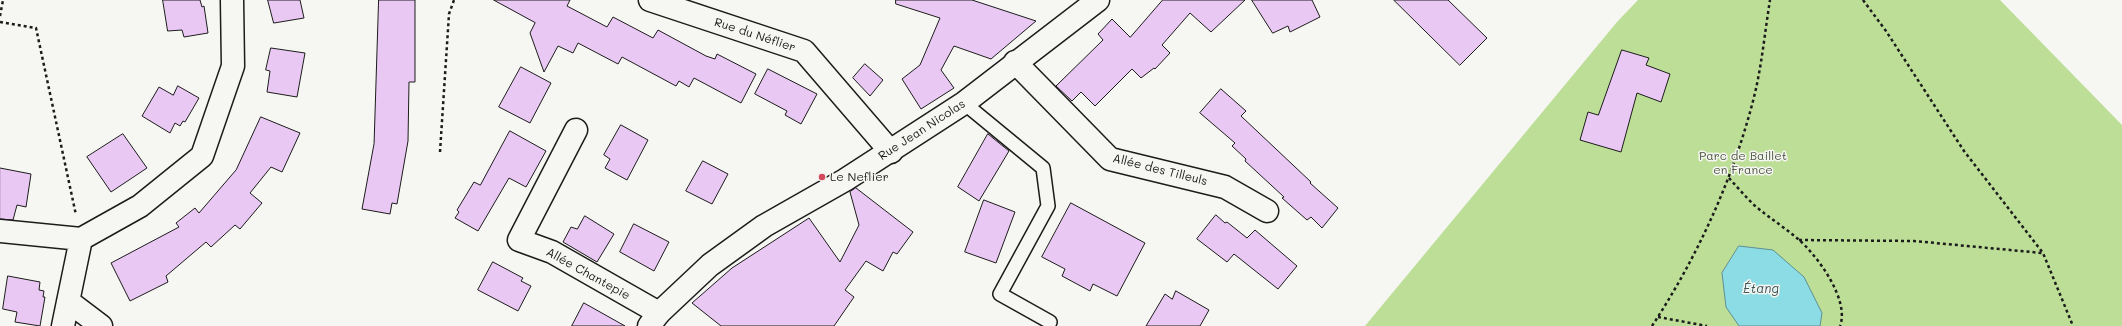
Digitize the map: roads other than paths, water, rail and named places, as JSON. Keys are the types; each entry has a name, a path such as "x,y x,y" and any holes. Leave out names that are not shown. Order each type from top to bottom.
{"street":[{"path":"0,230 81,239 140,206 202,156 233,66 232,0"},
{"name":"Rue du Néflier","path":"650,0 804,51 891,152"},
{"name":"Rue Jean Nicolas","path":"654,320 710,265 764,226 891,152 964,103 1015,62 1098,0"},
{"name":"Allée des Tilleuls","path":"1015,62 1110,159 1225,187 1266,211"},
{"name":"Allée Chantepie","path":"576,130 519,240 552,252 654,320"},
{"path":"63,326 81,239"},
{"path":"68,301 101,326"}],"lane":[{"path":"964,103 1043,168 1048,206 1000,294 1050,322"}],"water":[{"name":"Étang","path":"1739,246 1773,250 1804,277 1822,313 1820,326 1739,326 1726,307 1722,273"}],"place":[{"name":"Le Neflier","path":"822,177"}],"park label":[{"name":"Parc de Baillet en France","path":"1743,163"}]}
